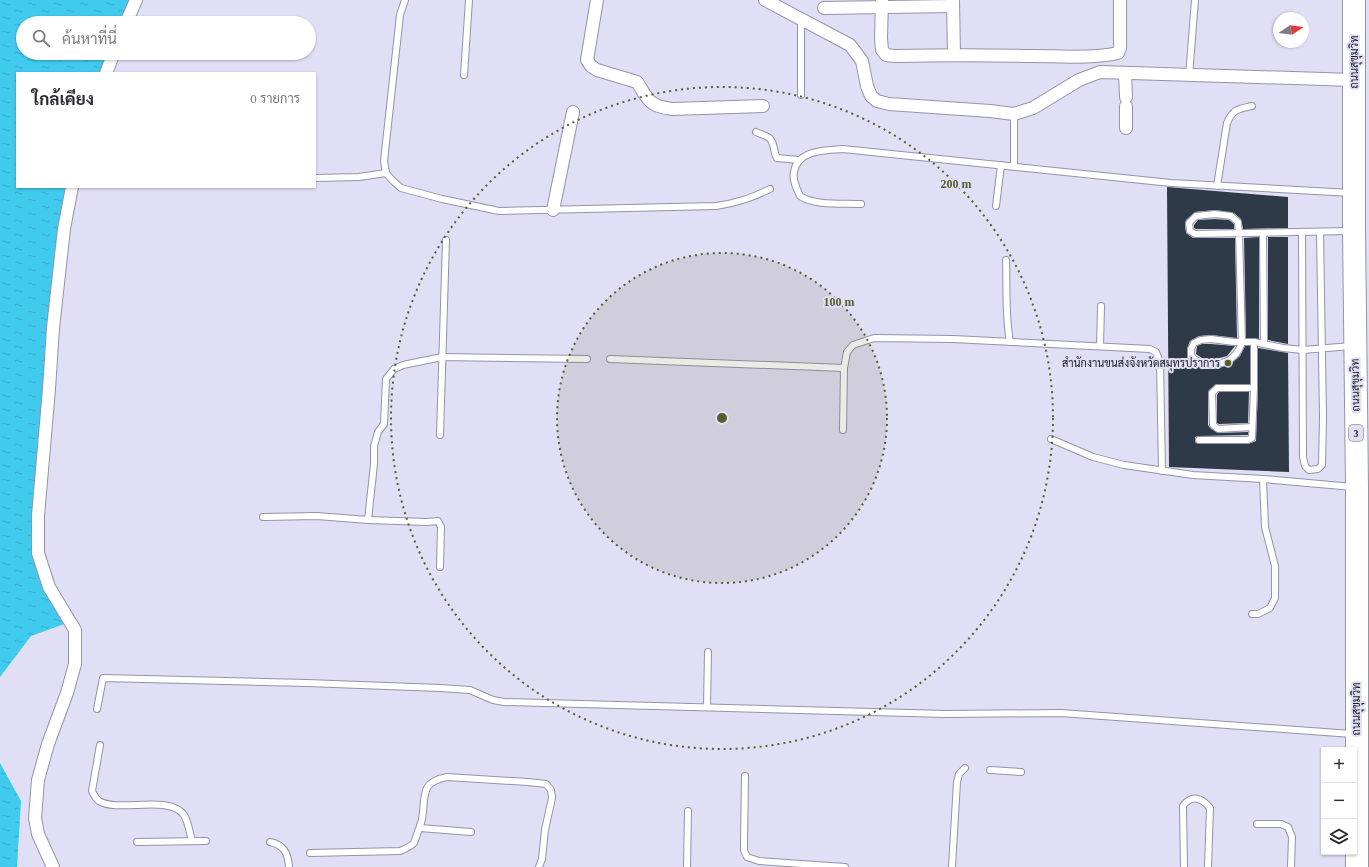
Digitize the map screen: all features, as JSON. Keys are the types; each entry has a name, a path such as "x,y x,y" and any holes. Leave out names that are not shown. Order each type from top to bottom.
{"highway":[{"name":"ถนนสุขุมวิท","path":"1354,0 1354,230 1357,487 1357,867"}],"street":[{"path":"129,16 136,0"},
{"path":"597,0 587,60 597,70 637,82 645,96 658,106 672,109 762,106"},
{"path":"765,0 850,45 862,61 867,86 872,96 877,101 889,104 1014,114 1033,108 1079,80 1100,72 1354,80"},
{"path":"882,4 882,50 886,55 1076,56 1111,55 1118,53 1120,48 1120,0"},
{"path":"824,8 882,4 953,3 954,55"},
{"path":"106,72 111,60"},
{"path":"1125,73 1126,128"},
{"path":"554,210 573,112"},
{"path":"53,867 38,834 35,818 38,780 48,744 67,693 75,664 75,630 49,587 38,553 38,516 53,328 64,229 72,188"}],"lane":[{"path":"405,0 400,15 384,161 386,173 401,188 442,199 499,211 716,206 750,199 770,189"},
{"path":"464,75 469,0"},
{"path":"1189,76 1195,0"},
{"path":"801,19 801,95"},
{"path":"1217,186 1227,123 1231,114 1237,109 1252,106"},
{"path":"1014,114 1014,166"},
{"path":"756,132 769,137 772,140 774,155 777,158 799,160 812,153 824,150 843,149 1001,164 1172,183 1354,193"},
{"path":"799,160 794,172 795,183 800,196 807,201 861,204"},
{"path":"996,206 1001,164"},
{"path":"316,178 359,177 386,173"},
{"path":"1354,230 1320,232 1239,233 1195,234 1190,231 1189,223 1196,216 1215,214 1232,216 1238,222 1239,233 1242,342 1234,356 1225,363 1213,364 1195,361 1191,356 1191,349 1194,343 1201,340 1211,339 1242,342 1264,343 1283,348 1303,350 1355,346"},
{"path":"1302,232 1302,457 1304,466 1309,470 1318,469 1322,465 1323,417 1320,232"},
{"path":"1263,233 1264,343"},
{"path":"440,435 446,240"},
{"path":"1006,260 1008,297 1007,315 1010,342"},
{"path":"1100,346 1101,306"},
{"path":"843,430 844,368 847,352 853,345 874,338 953,339 1150,349 1156,352 1160,362 1162,470"},
{"path":"1199,440 1248,440 1252,438 1254,342"},
{"path":"368,520 374,464 374,446 378,432 384,424 386,379 394,369 403,364 442,357 587,359"},
{"path":"610,359 844,368"},
{"path":"1252,428 1218,429 1213,425 1212,393 1217,388 1254,388"},
{"path":"1051,439 1110,462 1193,475 1357,487"},
{"path":"1252,614 1258,614 1270,608 1275,598 1275,566 1265,526 1263,479"},
{"path":"263,517 317,516 368,520 438,521 441,527 440,567"},
{"path":"706,707 708,652"},
{"path":"97,709 103,678 440,688 470,690 493,700 504,702 946,714 1061,713 1356,734"},
{"path":"100,745 92,791 95,797 99,801 111,804 167,805 177,808 184,815 192,842"},
{"path":"952,867 957,782 959,774 965,768"},
{"path":"990,770 1021,772"},
{"path":"745,776 744,850 747,857 759,861 845,867"},
{"path":"310,853 400,851 410,846 414,842 420,828 426,787 438,778 447,777 546,784 551,790 552,798 545,830 542,859 539,867"},
{"path":"1184,867 1183,806 1187,800 1195,798 1204,801 1210,808 1208,867"},
{"path":"687,867 688,811"},
{"path":"1257,824 1281,824 1288,827 1292,837 1291,867"},
{"path":"420,828 471,832"},
{"path":"137,842 206,841"},
{"path":"270,842 279,844 285,850 289,867"}],"water":[{"path":"0,0 136,0 130,16 16,16 16,60 113,60 108,72 16,72 16,188 74,188 64,235 38,553 70,622 31,636 0,677"},
{"path":"0,763 21,801 17,867 0,867"}],"building":[{"name":"สำนักงานขนส่งจังหวัดสมุทรปราการ","path":"1167,187 1288,197 1288,228 1243,229 1241,219 1234,213 1215,210 1195,212 1186,220 1185,224 1186,233 1193,238 1235,238 1237,338 1211,335 1199,336 1190,341 1187,349 1187,358 1199,367 1212,369 1219,368 1232,363 1240,356 1245,346 1250,346 1250,384 1216,384 1209,390 1208,393 1208,425 1210,428 1218,433 1248,432 1248,435 1199,436 1195,437 1195,442 1199,444 1248,444 1256,441 1258,348 1288,353 1289,472 1169,467"},
{"path":"1198,220 1229,220 1234,224 1234,229 1194,228 1194,225"},
{"path":"1259,237 1259,339 1246,338 1244,238"},
{"path":"1268,237 1288,237 1288,344 1268,340"},
{"path":"1202,344 1235,346 1227,356 1212,360 1202,358 1196,354 1197,346"},
{"path":"1219,392 1249,392 1248,423 1217,423 1217,395"}],"place":[{"name":"สำนักงานขนส่งจังหวัดสมุทรปราการ","path":"1228,363"}]}
